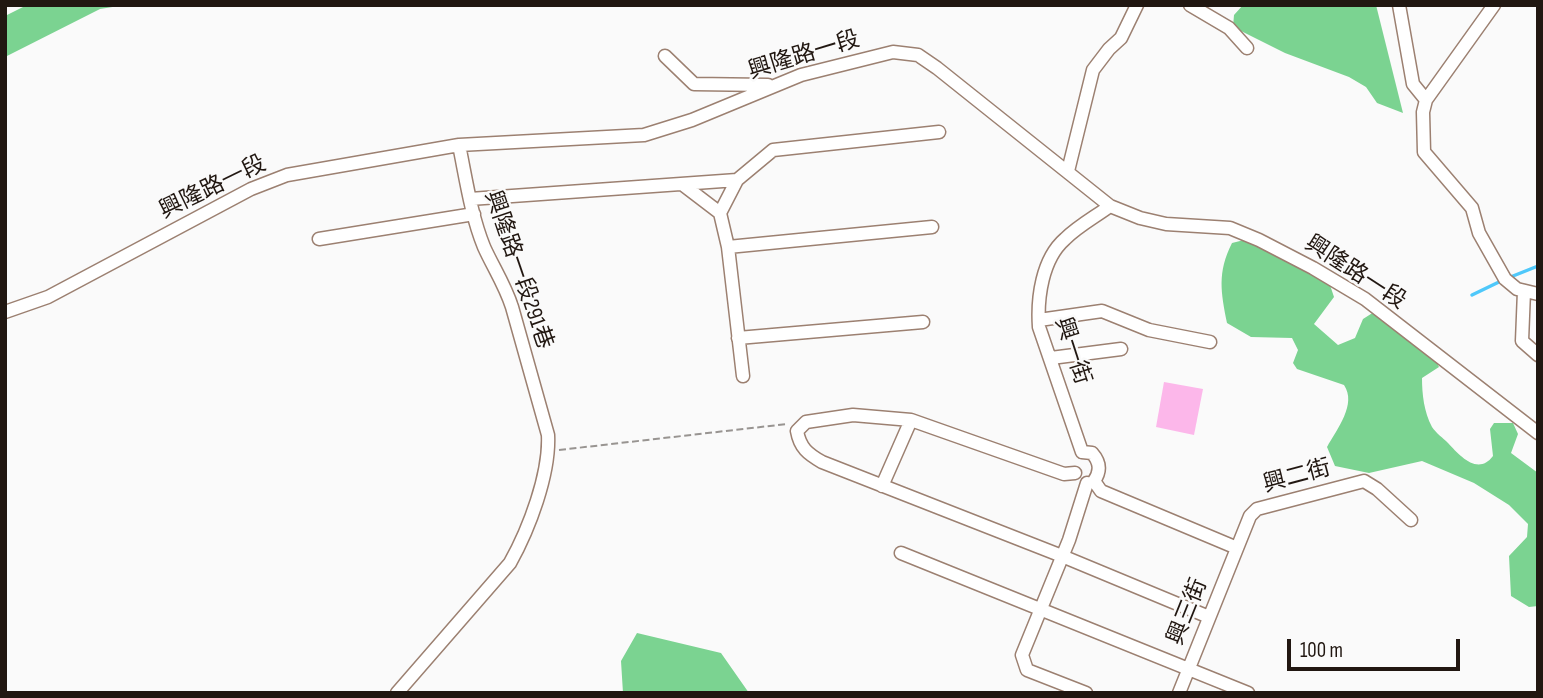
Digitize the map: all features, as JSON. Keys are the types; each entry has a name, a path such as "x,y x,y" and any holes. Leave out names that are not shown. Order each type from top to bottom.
{"street":[{"path":"1068,172 1093,70 1121,38 1137,5"},
{"path":"1190,5 1229,28 1247,48"},
{"path":"1399,5 1413,84 1426,100"},
{"path":"1494,5 1426,100 1423,112 1424,152 1472,208 1479,233 1504,277 1517,289 1538,294"},
{"name":"興隆路一段","path":"5,312 48,298 251,189 287,175 459,145 644,135 692,120 801,75 893,52 918,55 937,68 1110,206 1140,218 1166,224 1230,228 1313,268 1365,299 1538,433"},
{"path":"665,56 694,84 776,85"},
{"path":"720,213 737,180 773,150 939,132"},
{"name":"興隆路一段291巷","path":"397,693 510,563 518,550 535,504 549,451 548,435 510,299 484,246 470,199 459,145"},
{"path":"470,199 737,180"},
{"path":"682,184 720,213 728,247 743,376"},
{"name":"興一街","path":"1082,452 1039,320 1037,305 1042,281 1056,250 1065,239 1110,206"},
{"path":"319,239 474,214"},
{"path":"728,247 932,227"},
{"path":"1524,291 1522,341 1538,355"},
{"path":"1039,320 1102,311 1149,330 1210,342"},
{"path":"738,338 923,322"},
{"path":"1051,358 1121,349"},
{"path":"1209,617 808,454 799,443 799,429 806,422 853,415 911,420 1064,474 1074,473 1101,491 1237,548"},
{"path":"882,486 911,420"},
{"path":"1074,473 1073,464 1082,452 1092,453 1098,460 1099,470 1090,482 1022,655 1027,670 1086,693"},
{"name":"興二街","path":"1237,548 1250,516 1257,509 1364,481 1377,489 1411,520"},
{"name":"興三街","path":"1179,693 1237,548"},
{"path":"901,553 1248,693"}],"path":[{"path":"549,451 784,423 799,429"}],"green space":[{"path":"27,5 125,5 100,9 5,57 5,16"},
{"path":"1243,5 1376,5 1403,113 1377,103 1366,87 1349,77 1285,53 1233,27 1234,15"},
{"path":"1244,240 1274,251 1330,285 1334,297 1314,324 1338,345 1355,338 1363,319 1374,312 1436,361 1439,367 1422,378 1427,415 1434,429 1469,462 1481,464 1493,456 1490,429 1494,423 1513,423 1518,434 1511,453 1538,473 1538,606 1529,607 1511,596 1509,556 1527,537 1528,524 1509,505 1474,483 1422,461 1369,473 1335,466 1327,447 1347,408 1344,385 1297,369 1293,363 1298,350 1292,338 1251,337 1227,323 1222,273 1232,243"},
{"path":"637,633 721,653 749,693 623,693 621,661"}],"building":[{"path":"1164,382 1203,389 1194,435 1156,427"}],"waterway":[{"path":"1508,278 1538,266"},
{"path":"1472,295 1501,281"}]}
